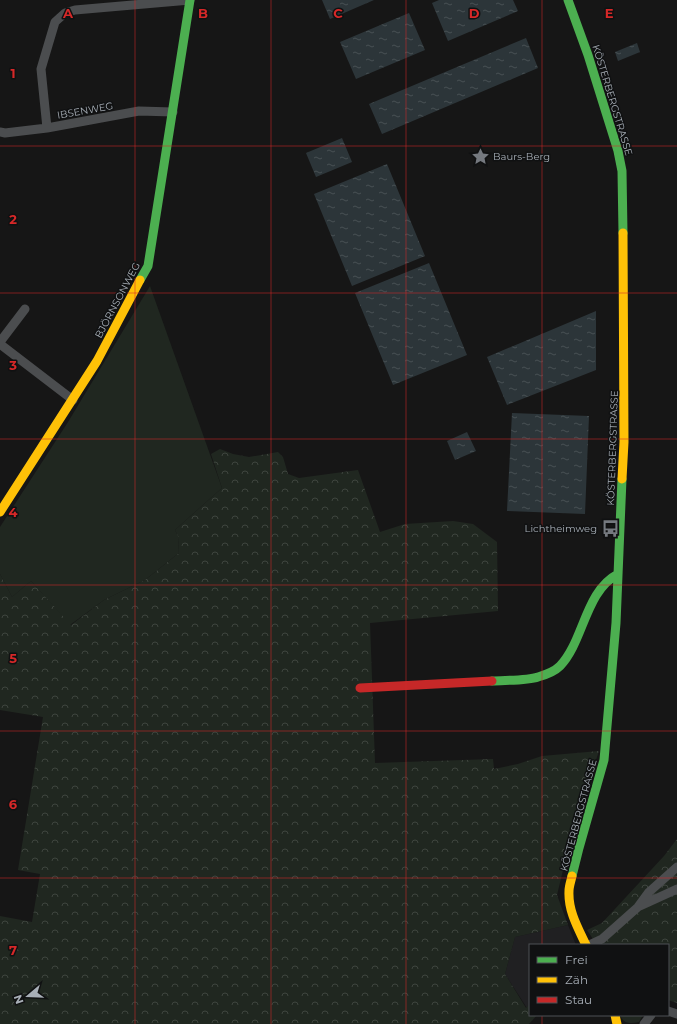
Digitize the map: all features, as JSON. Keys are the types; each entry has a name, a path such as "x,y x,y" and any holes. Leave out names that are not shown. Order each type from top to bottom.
{"street":[{"path":"47,128 41,69 55,22 65,13 75,10 190,0"},
{"name":"BJÖRNSONWEG","path":"0,512 97,361 148,266 190,0"},
{"name":"KÖSTERBERGSTRASSE","path":"568,0 588,55 612,130 622,172 624,442 616,623 604,760 570,891 570,903 573,918 586,944"},
{"name":"IBSENWEG","path":"0,132 5,133 47,128 139,111 173,112"},
{"path":"25,309 0,343 73,400"},
{"path":"360,688 536,678 559,666 569,652 594,600 609,578 613,574 618,574"},
{"path":"591,944 602,939 638,907 649,892 677,867"},
{"path":"638,907 677,889"},
{"path":"644,1024 650,1016"}],"shaded area":[{"path":"568,925 576,944 529,944 529,1005 527,1008 505,974 515,937"}],"green space":[{"path":"150,286 222,488 175,530 178,536 179,553 145,580 104,600 70,625 31,581 12,597 0,574 0,527 68,422"},
{"path":"220,449 233,454 249,457 278,452 283,457 288,474 299,478 358,470 380,532 405,524 453,521 473,524 497,542 498,611 370,623 375,763 493,759 494,769 518,764 542,756 599,751 572,832 557,895 568,925 515,937 505,974 526,1008 529,1005 529,1016 536,1016 529,1024 0,1024 0,916 32,922 40,874 18,870 43,717 0,710 0,574 12,597 31,581 71,625 104,600 145,580 179,553 178,536 175,530 222,488 211,454"},
{"path":"677,839 677,1003 669,1000 669,944 596,944 587,930 602,923 664,856"},
{"path":"620,1016 642,1016 639,1022 633,1023 625,1022"}],"water":[{"path":"322,0 374,0 330,19"},
{"path":"439,0 513,0 518,11 448,41 432,3"},
{"path":"409,13 425,50 356,79 340,42"},
{"path":"526,38 538,68 382,134 369,104"},
{"path":"637,43 640,52 618,61 615,52"},
{"path":"342,138 352,162 316,177 306,153"},
{"path":"387,164 425,256 352,286 314,194"},
{"path":"429,263 467,355 393,385 355,293"},
{"path":"596,311 596,370 507,405 487,357"},
{"path":"512,413 589,416 585,514 507,511"},
{"path":"467,432 476,451 455,460 447,441"}],"traffic: fast":[{"path":"140,280 148,266 190,0"},
{"path":"568,0 588,55 618,151 622,171 623,233"},
{"path":"572,876 604,760 616,623 622,479"},
{"path":"492,681 533,678 544,675 558,668 568,656 575,643 591,604 598,592 607,582 618,574"}],"traffic: slow":[{"path":"622,479 624,442 623,233"},
{"path":"0,512 97,361 140,280"},
{"path":"572,876 569,889 570,905 574,919 586,944"},
{"path":"615,1016 617,1024"}],"traffic: jam":[{"path":"360,688 492,681"}],"place":[{"name":"Baurs-Berg","path":"480,156"},
{"name":"Lichtheimweg","path":"610,528"}]}
